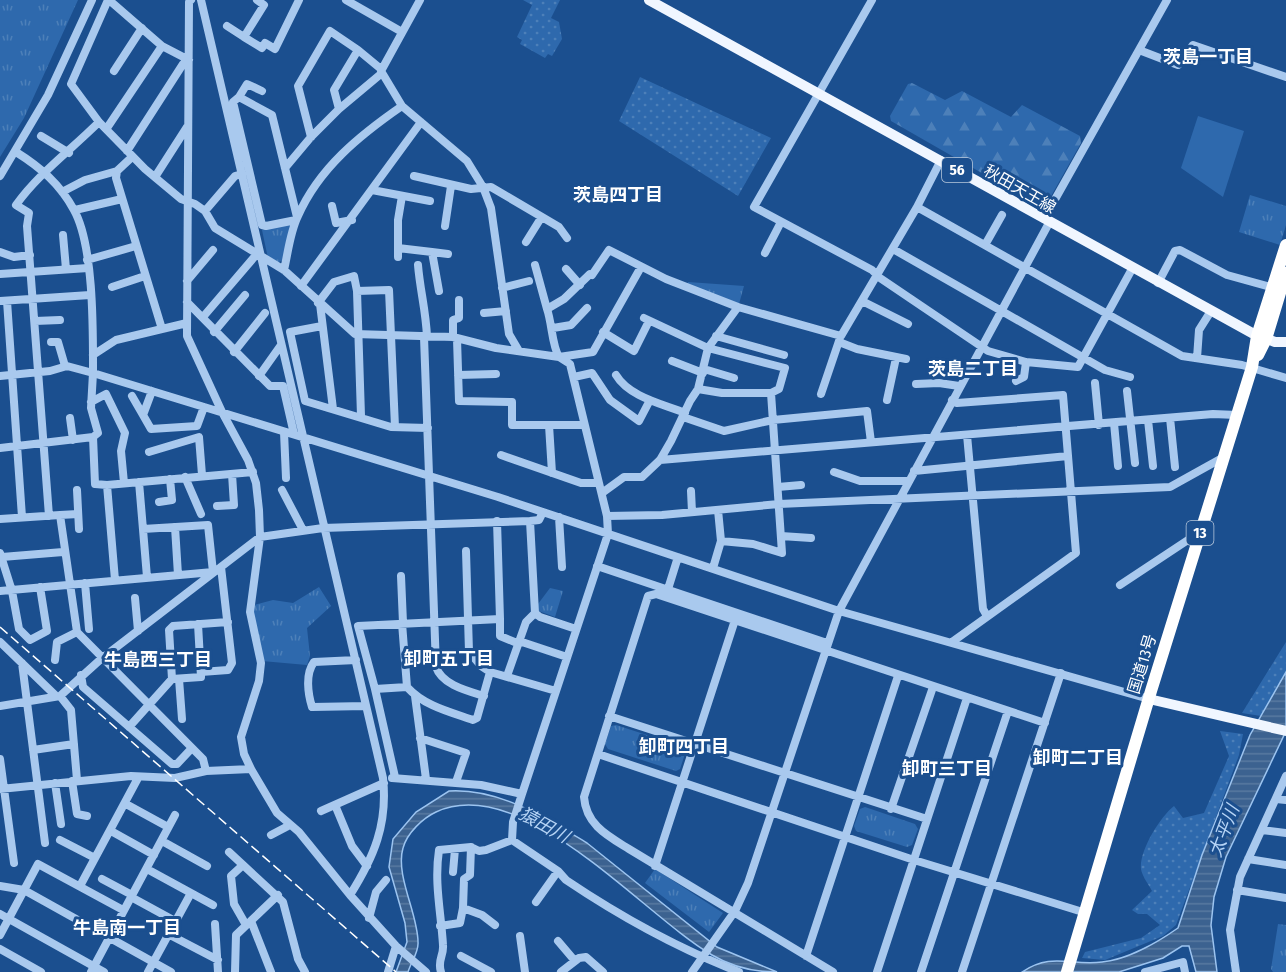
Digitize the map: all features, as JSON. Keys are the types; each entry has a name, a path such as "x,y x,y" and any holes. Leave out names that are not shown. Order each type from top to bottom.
{"highway":[{"name":"13","path":"1280,290 1286,245"},
{"name":"13","path":"1262,337 1286,273"},
{"name":"国道13号","path":"1067,972 1200,532 1262,337"}],"main road":[{"name":"秋田天王線","path":"649,0 941,160 1158,283 1262,337 1286,342"},
{"path":"1149,699 1286,731"}],"street":[{"path":"0,176 48,95 92,0"},
{"path":"189,60 162,46 109,0 71,81 99,122 155,177 187,201 205,211 215,228 259,257 284,270 359,336 455,338 559,357 593,352 641,267"},
{"path":"191,0 189,2 187,336 192,352 253,472 256,483 260,537 250,612 261,663 259,681 241,737 243,754 277,813 299,832 369,918 398,948 427,972 438,962 443,947 435,882 439,850 471,847 479,851 512,840"},
{"path":"201,0 281,345 298,436"},
{"path":"244,37 264,5 257,0"},
{"path":"227,26 262,48 265,43 275,49 299,0"},
{"path":"346,0 402,32"},
{"path":"285,168 311,137 381,71 420,0"},
{"path":"872,0 754,207 877,274 980,347 1026,362 1078,368 1132,268"},
{"path":"692,972 735,911 748,883 838,611 1167,0"},
{"path":"114,71 142,28"},
{"path":"311,137 298,86 330,31 358,50 381,71 402,106 467,161 483,188 491,208 511,340 519,351"},
{"path":"1139,50 1178,65 1193,45 1286,77"},
{"path":"107,128 162,46"},
{"path":"339,109 334,90 358,50"},
{"path":"162,329 116,178 117,171 130,154 183,64 189,60"},
{"path":"262,91 247,84 233,102 262,225 297,219"},
{"path":"239,97 272,115 297,219"},
{"path":"284,270 297,219 315,187 345,149 402,106"},
{"path":"48,516 29,213 16,205 44,172 69,153 99,122"},
{"path":"301,286 352,220 421,122"},
{"path":"155,177 188,125"},
{"path":"41,135 69,153"},
{"path":"0,448 93,437 98,433 91,402 93,355 87,264 75,210 44,172 16,152"},
{"path":"821,394 840,339 917,207 941,160"},
{"path":"62,192 85,180 117,171"},
{"path":"205,211 236,176 242,174"},
{"path":"414,176 451,186 471,189 490,188 559,227 567,238"},
{"path":"445,226 451,186"},
{"path":"372,190 430,201"},
{"path":"402,196 398,220 398,252 448,254"},
{"path":"75,210 122,199"},
{"path":"332,206 336,223 352,220"},
{"path":"917,207 1182,356 1252,367 1286,378"},
{"path":"985,245 1002,215"},
{"path":"526,242 541,218"},
{"path":"765,253 781,222"},
{"path":"63,235 66,269"},
{"path":"0,274 66,269 87,264 136,246"},
{"path":"893,249 1106,370 1130,377"},
{"path":"188,281 213,250"},
{"path":"547,309 564,299 590,274 592,275 609,250 641,267 738,307 896,358 906,359"},
{"path":"1158,283 1175,251 1180,250 1227,275 1280,290"},
{"path":"0,252 14,257 30,255"},
{"path":"432,252 439,291"},
{"path":"203,317 259,257"},
{"path":"418,265 421,297 426,304 425,337 434,622 438,672 454,686 483,696"},
{"path":"512,840 513,822 609,534 607,516 574,377 570,363 559,357 554,350 553,328 535,265"},
{"path":"566,269 580,285"},
{"path":"112,287 146,276"},
{"path":"333,409 319,303 338,280 354,276 357,291 361,416"},
{"path":"502,288 529,281"},
{"path":"357,291 389,290 395,427"},
{"path":"22,517 12,375 3,301 90,295"},
{"path":"214,332 245,295"},
{"path":"459,300 459,318 453,320 459,401 512,402 512,425 584,424"},
{"path":"862,301 908,324"},
{"path":"187,302 203,317 214,332 270,386 284,386 298,436 356,660 384,781 384,818 377,848 350,895"},
{"path":"602,494 624,477 642,477 660,460 698,389 708,348 738,307"},
{"path":"553,328 571,325 587,308"},
{"path":"484,313 506,311"},
{"path":"1197,358 1199,330 1211,311"},
{"path":"234,352 265,313"},
{"path":"603,332 634,351 646,319 708,348 785,368 779,389 771,393 722,393 698,389"},
{"path":"35,321 60,320"},
{"path":"93,355 116,340 187,323"},
{"path":"322,326 290,332 305,401 395,427 428,428"},
{"path":"716,336 784,355"},
{"path":"51,342 58,342 65,366"},
{"path":"259,376 281,345"},
{"path":"886,400 896,358"},
{"path":"672,361 734,378"},
{"path":"1016,381 1024,377 1026,362"},
{"path":"0,376 38,373 65,366 93,373 559,517 838,611 1149,699"},
{"path":"574,377 592,372 610,400 639,421 650,400"},
{"path":"458,375 496,374"},
{"path":"616,375 620,382 650,400 724,431 773,420 867,411 871,442"},
{"path":"916,384 939,383 959,386"},
{"path":"1095,383 1098,425"},
{"path":"144,415 152,391"},
{"path":"1127,391 1135,463"},
{"path":"721,541 753,544 782,553 771,393"},
{"path":"91,402 106,394 125,433 121,451 124,483"},
{"path":"952,400 957,404 1063,395 1076,553 952,642"},
{"path":"132,396 151,429 197,426 204,407"},
{"path":"660,460 1065,426 1237,415"},
{"path":"70,418 73,440"},
{"path":"1170,418 1175,467"},
{"path":"1148,420 1153,466"},
{"path":"1114,423 1118,466"},
{"path":"549,425 552,473"},
{"path":"284,432 286,478"},
{"path":"967,435 983,609 987,616"},
{"path":"93,437 95,484 107,485 253,472"},
{"path":"149,452 199,437 202,475"},
{"path":"501,455 581,483 598,483"},
{"path":"914,471 1068,456"},
{"path":"607,516 692,512 779,504 1170,487 1224,457"},
{"path":"834,472 860,481 909,481"},
{"path":"217,506 234,505 232,474"},
{"path":"185,477 201,514"},
{"path":"159,502 172,500 170,479"},
{"path":"139,482 147,577"},
{"path":"107,485 116,580"},
{"path":"778,488 801,485"},
{"path":"77,490 79,529"},
{"path":"282,490 303,530"},
{"path":"690,491 692,512"},
{"path":"713,568 721,541 718,510"},
{"path":"0,706 58,696 101,659 260,537 323,528 530,521 539,520 543,512"},
{"path":"0,519 78,514"},
{"path":"60,515 63,552 77,632 101,659 203,759 206,771"},
{"path":"559,517 562,567"},
{"path":"497,521 500,636 567,657"},
{"path":"507,676 526,622 535,613 530,521"},
{"path":"143,529 208,525 228,622 232,663 228,670 201,672"},
{"path":"175,527 178,575"},
{"path":"1120,585 1200,532"},
{"path":"782,536 811,538"},
{"path":"466,551 469,652 481,666 490,672 556,691"},
{"path":"40,587 47,631 30,640 19,629 12,591 1,555 63,552"},
{"path":"668,589 678,557"},
{"path":"597,566 668,589 898,676 1045,723"},
{"path":"0,591 217,570"},
{"path":"401,576 407,687 415,696 438,708 473,720 477,718 490,672"},
{"path":"85,583 89,629"},
{"path":"826,648 656,594 648,596 584,797 590,819 599,831 833,972"},
{"path":"135,598 138,631"},
{"path":"535,613 540,617 576,629"},
{"path":"395,777 358,626 500,619"},
{"path":"655,866 735,620"},
{"path":"182,718 169,630 173,626 228,622"},
{"path":"129,727 175,679 201,676 198,624"},
{"path":"55,660 57,642 77,632"},
{"path":"0,642 58,696 70,711 77,814 87,816"},
{"path":"356,660 314,662 309,676 310,699 312,707 366,706"},
{"path":"22,663 45,843"},
{"path":"962,972 1061,673"},
{"path":"81,675 84,687 172,764 177,764 192,748"},
{"path":"806,956 898,676"},
{"path":"375,689 407,687"},
{"path":"891,809 933,687"},
{"path":"415,696 426,779"},
{"path":"877,972 967,698"},
{"path":"921,972 1008,711"},
{"path":"609,716 927,819"},
{"path":"420,738 466,753 456,783"},
{"path":"33,750 74,744"},
{"path":"598,754 682,780 953,873 1086,913"},
{"path":"0,759 2,789 14,863"},
{"path":"2,789 75,780 175,778 206,771 250,769"},
{"path":"1236,972 1230,930 1237,890 1248,859 1286,776"},
{"path":"321,811 395,777 481,785 522,794"},
{"path":"80,886 138,778"},
{"path":"56,783 61,824"},
{"path":"1276,799 1286,800"},
{"path":"126,804 168,827"},
{"path":"334,805 352,846 368,866"},
{"path":"93,969 175,815"},
{"path":"271,835 290,825"},
{"path":"1262,830 1286,834"},
{"path":"111,831 154,855"},
{"path":"60,840 95,858"},
{"path":"512,840 598,902 739,972"},
{"path":"162,841 207,866"},
{"path":"441,926 460,923 464,879 470,875 471,847"},
{"path":"453,872 455,849"},
{"path":"230,852 283,902 298,958 305,972"},
{"path":"1248,859 1286,865"},
{"path":"0,935 38,864 123,910"},
{"path":"243,865 231,876 234,904 248,923 271,972"},
{"path":"147,869 213,906"},
{"path":"536,902 558,871"},
{"path":"102,879 175,921"},
{"path":"369,918 380,883 386,880"},
{"path":"0,886 24,890 171,972"},
{"path":"1237,890 1286,898"},
{"path":"148,972 191,894"},
{"path":"235,972 236,935 278,896"},
{"path":"462,908 482,915 495,925"},
{"path":"0,914 93,969 104,972"},
{"path":"215,924 218,972"},
{"path":"168,934 218,960"},
{"path":"520,936 525,972"},
{"path":"558,941 575,961"},
{"path":"388,972 398,948"},
{"path":"0,949 41,972"},
{"path":"461,956 491,972"},
{"path":"561,972 575,961 586,957 603,972"},
{"path":"438,962 441,972"},
{"path":"1145,972 1183,962 1185,972"}],"green space":[{"path":"0,0 78,0 24,118 0,157"},
{"path":"523,0 560,0 551,18 559,22 562,39 552,56 548,54 545,58 520,44 522,40 517,37 532,5"},
{"path":"640,77 771,138 738,196 619,121"},
{"path":"912,83 945,100 962,91 1011,117 1022,105 1080,136 1081,143 1046,205 1041,207 891,121 890,116 908,84"},
{"path":"1198,116 1244,131 1223,197 1181,168"},
{"path":"1250,195 1286,206 1286,225 1280,245 1239,232"},
{"path":"288,223 291,225 285,259 277,263 268,258 262,230"},
{"path":"688,282 744,286 739,304 687,284"},
{"path":"319,587 331,606 307,628 310,656 307,665 262,661 253,612 254,605 273,600 293,603"},
{"path":"550,588 563,591 555,617 536,610"},
{"path":"1286,642 1286,675 1261,716 1242,713"},
{"path":"616,725 684,747 686,751 680,769 676,771 608,749 605,744 611,726"},
{"path":"1220,731 1243,734 1239,755 1176,925 1163,936 1105,960 1082,958 1085,952 1141,938 1160,925 1147,914 1138,914 1132,910 1152,891 1141,869 1143,853 1157,826 1174,806 1183,818 1204,813 1229,756"},
{"path":"865,807 915,824 918,829 912,845 907,847 856,831 854,826 860,809"},
{"path":"655,869 723,913 709,932 645,883"},
{"path":"1278,924 1286,925 1286,972 1273,972 1271,969"}],"water":[{"name":"太平川","path":"1286,672 1286,731 1226,857 1214,897 1211,925 1217,972 1196,972 1189,946 1182,946 1163,958 1119,972 1022,972 1033,966 1052,961 1091,963 1112,961 1152,944 1178,928 1202,855 1250,735"},
{"name":"猿田川","path":"449,791 486,794 539,815 587,843 717,947 777,972 744,968 712,955 684,936 581,854 543,829 506,812 470,805 436,812 421,822 405,842 401,859 402,870 415,919 418,946 408,972 396,972 407,942 405,923 389,867 393,839 416,812"}],"railway":[{"path":"0,627 396,972"}],"district":[{"name":"茨島一丁目","path":"1208,57"},
{"name":"茨島四丁目","path":"618,195"},
{"name":"茨島二丁目","path":"973,369"},
{"name":"卸町五丁目","path":"449,659"},
{"name":"牛島西三丁目","path":"158,660"},
{"name":"卸町四丁目","path":"684,747"},
{"name":"卸町二丁目","path":"1078,758"},
{"name":"卸町三丁目","path":"947,769"},
{"name":"牛島南一丁目","path":"127,928"}]}
